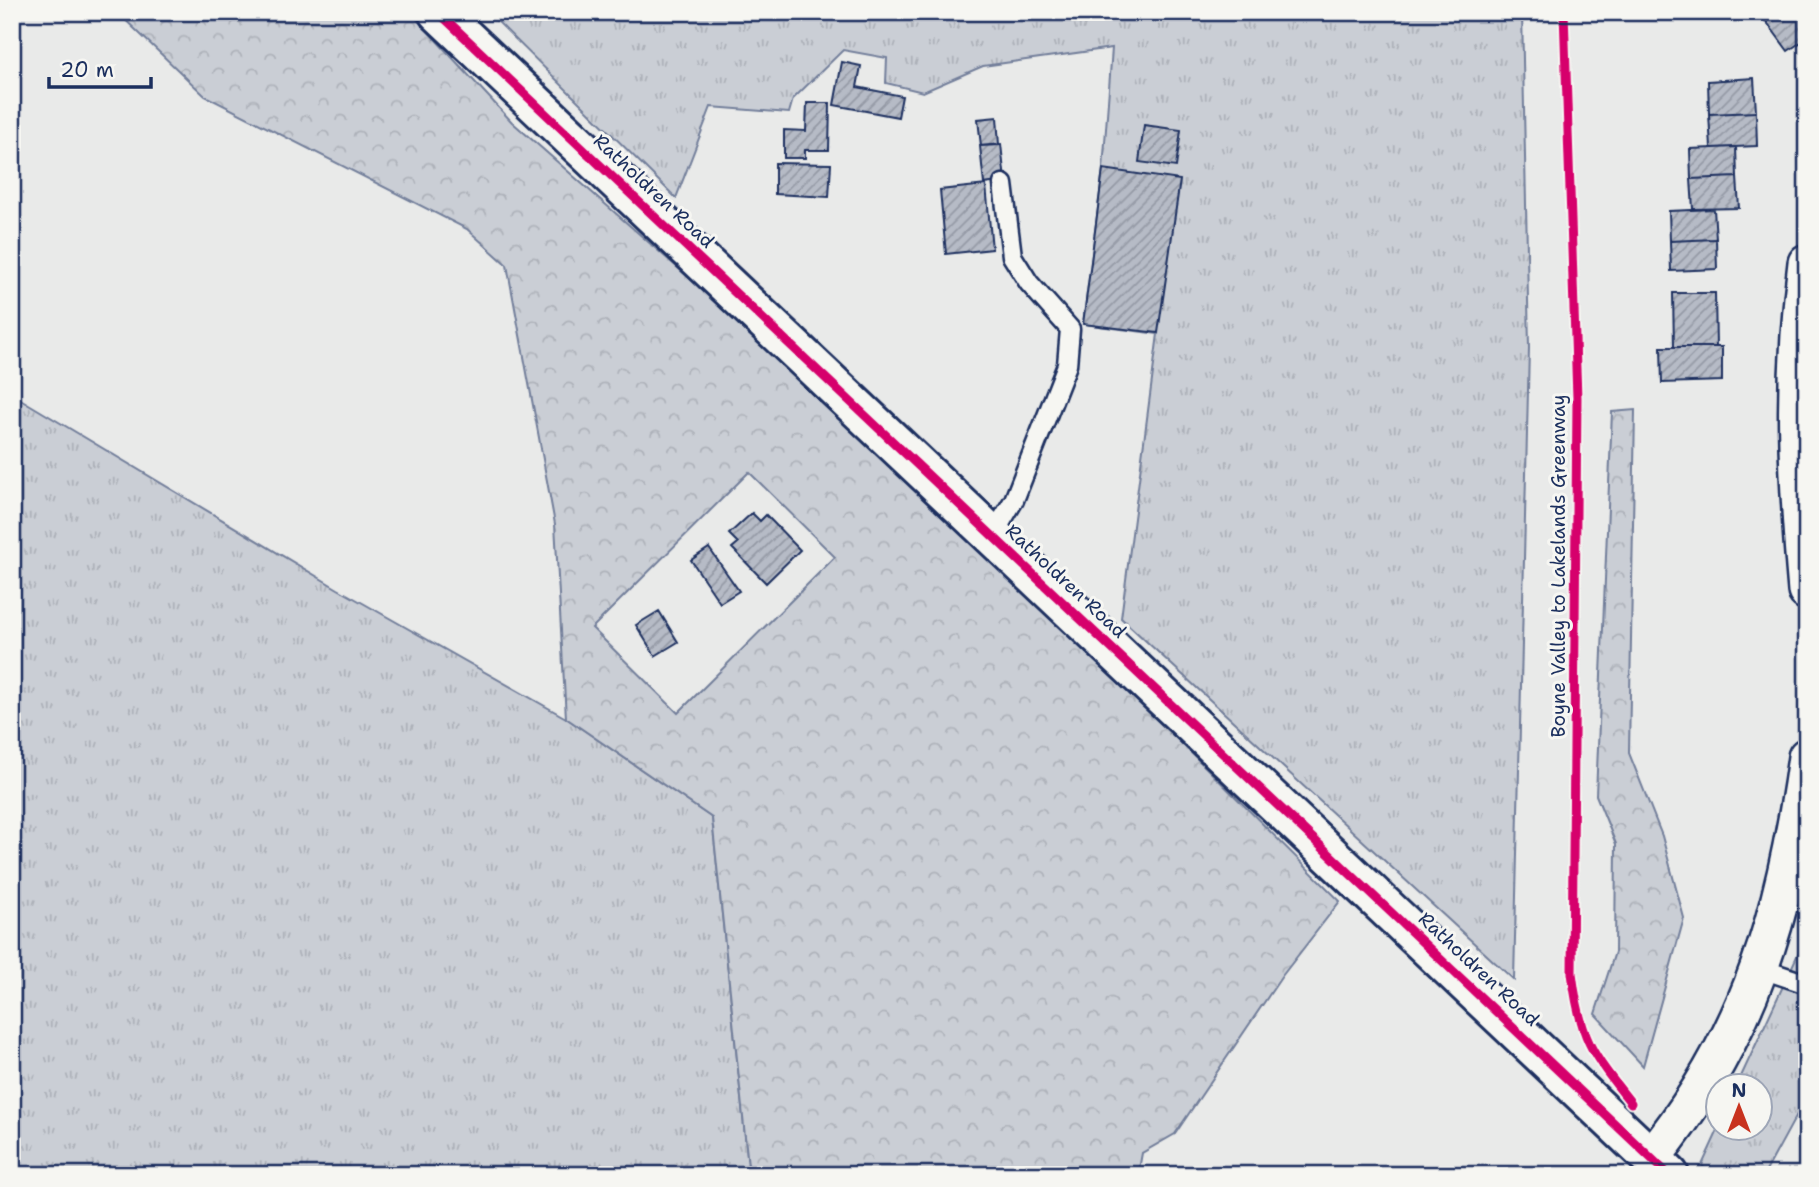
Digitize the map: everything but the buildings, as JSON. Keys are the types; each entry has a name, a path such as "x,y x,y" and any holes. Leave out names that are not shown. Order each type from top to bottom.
{"street":[{"name":"Ratholdren Road","path":"438,12 1660,1166"},
{"path":"1807,262 1800,314 1795,418 1798,506 1807,591"},
{"path":"1660,1166 1735,1028 1762,969 1796,836 1807,757"}],"lane":[{"path":"993,536 1014,500 1067,365 1070,329 1029,282 1012,256 1003,184"},
{"path":"1762,969 1807,984"}],"green space":[{"path":"117,12 410,12 512,122 904,467 1340,901 1282,976 1175,1134 1142,1153 1138,1175 749,1175 712,818 566,718 555,524 507,265 467,229 205,96","holes":["749,472 835,557 678,713 592,628"]},
{"path":"488,12 1522,12 1529,348 1514,980 1121,618 1158,334 1083,324 1103,169 1112,48 983,66 923,92 886,83 887,58 843,50 793,99 789,113 711,107 676,198"},
{"path":"12,394 338,589 566,718 712,818 749,1175 12,1175"},
{"path":"1635,410 1629,753 1662,836 1684,918 1643,1066 1595,1014 1615,952 1616,844 1596,795 1612,412"},
{"path":"1807,918 1807,1096 1764,1175 1710,1175 1702,1165 1713,1142 1773,1142 1773,1072 1743,1072 1804,941"}],"cycle path":[{"path":"438,12 1669,1175"},
{"name":"Boyne Valley to Lakelands Greenway","path":"1564,12 1577,398 1572,973 1579,1014 1590,1044 1606,1071 1631,1103"}]}
